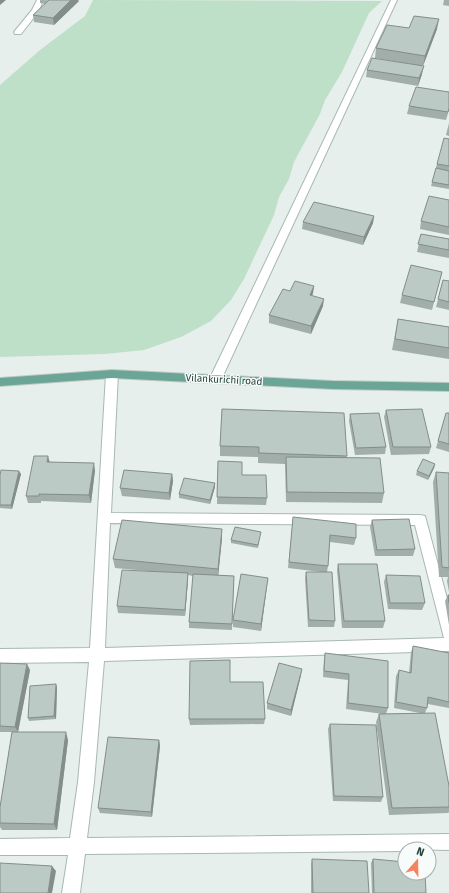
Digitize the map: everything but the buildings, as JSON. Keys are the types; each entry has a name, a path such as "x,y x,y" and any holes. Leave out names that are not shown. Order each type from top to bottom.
{"main road":[{"name":"Vilankurichi road","path":"0,382 112,374 325,384 449,386"}],"street":[{"path":"18,32 35,11 40,0"},
{"path":"215,380 394,0"},
{"path":"71,893 86,782 97,655 112,374"},
{"path":"105,518 420,520 449,633"},
{"path":"0,656 97,655 449,644"},
{"path":"0,847 449,842"}],"green space":[{"path":"93,0 382,1 369,13 342,72 325,100 320,114 294,162 289,179 279,197 274,215 244,279 231,300 211,321 181,337 144,350 105,354 0,357 0,85 40,50 85,16"}]}
